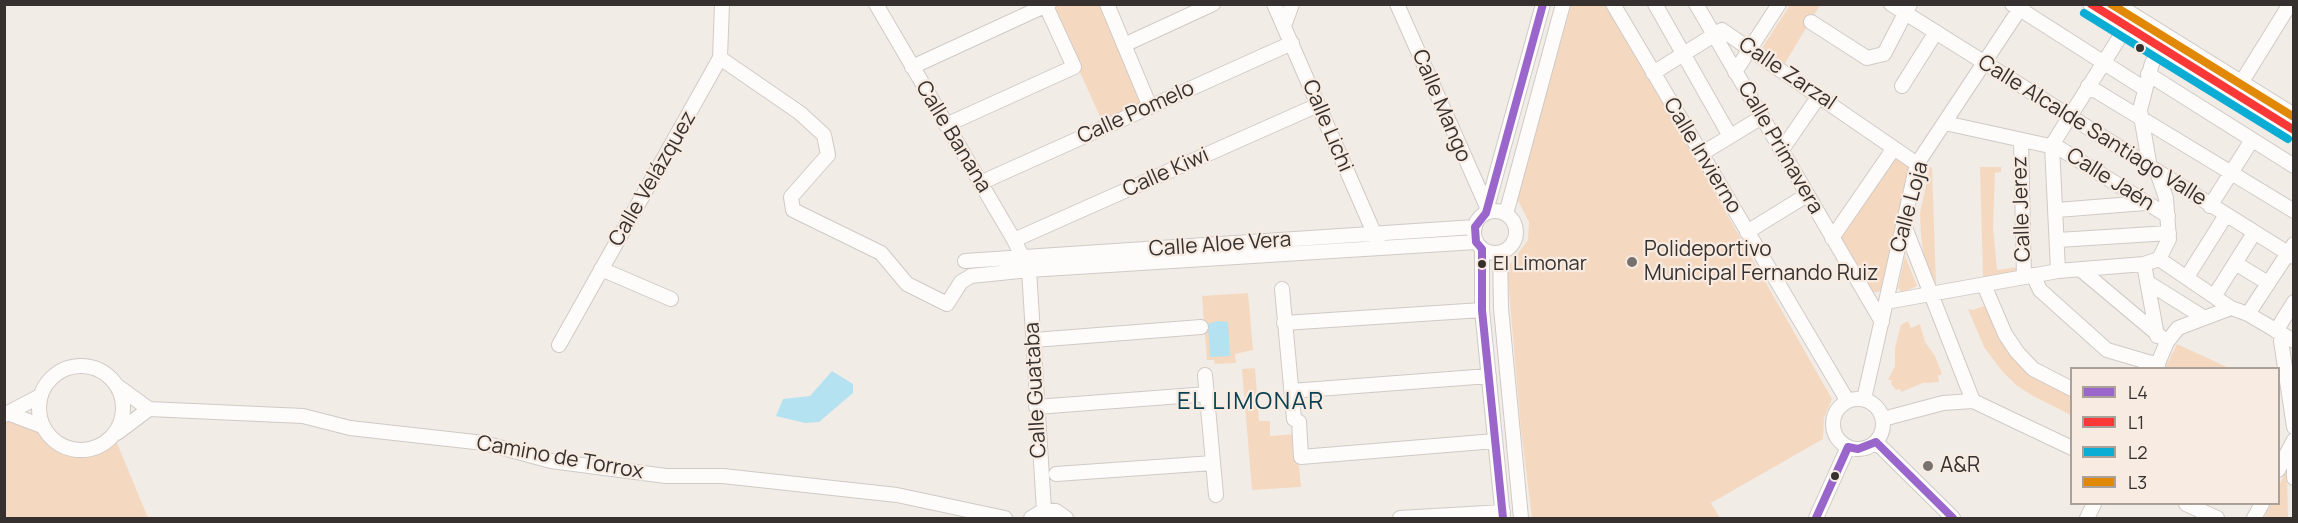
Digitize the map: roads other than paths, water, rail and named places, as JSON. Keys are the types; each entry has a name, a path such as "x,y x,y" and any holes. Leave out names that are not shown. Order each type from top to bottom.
{"street":[{"name":"Calle Velázquez","path":"559,345 601,268 697,104 720,58 722,4"},
{"path":"1107,4 1150,107"},
{"path":"1124,45 1213,4"},
{"name":"Calle Lichi","path":"1274,4 1381,247"},
{"path":"1284,26 1292,4"},
{"name":"Calle Mango","path":"1397,4 1486,210"},
{"path":"1400,519 1503,515 1482,310 1479,246 1474,227 1486,210 1543,4"},
{"path":"1506,214 1563,4"},
{"name":"Calle Invierno","path":"1613,4 1847,400"},
{"path":"1655,4 1730,136"},
{"name":"Calle Primavera","path":"1696,4 1882,322"},
{"path":"1735,72 1779,4"},
{"name":"Calle Alcalde Santiago Valle","path":"1891,4 1907,9 1936,32 2226,216 2254,233 2292,251"},
{"path":"2090,4 2294,130"},
{"path":"2241,83 2290,4"},
{"path":"912,67 1047,5 1074,67 946,125"},
{"name":"Calle Banana","path":"879,6 1026,264"},
{"path":"2018,6 2145,89"},
{"name":"Calle Loja","path":"1864,399 1917,164 1985,63 2018,6"},
{"path":"2122,6 2294,115"},
{"path":"1811,22 1867,58 1884,54 1907,9"},
{"path":"2058,271 2057,210 2052,145 2126,27"},
{"name":"Calle Zarzal","path":"1653,73 1715,37 1722,30 1917,164"},
{"path":"1902,86 1936,32"},
{"name":"Calle Pomelo","path":"980,183 1292,43"},
{"path":"1886,302 1930,296 2058,271 2144,264 2159,259 2169,238 2166,198 2154,170 2140,110 2148,74 2161,49"},
{"name":"Calle Aloe Vera","path":"720,58 800,113 824,135 828,155 791,197 793,210 881,253 907,284 946,304 961,282 970,276 1026,264 1474,227"},
{"path":"2148,74 2294,166"},
{"path":"2088,86 2294,211"},
{"path":"1781,151 1819,96"},
{"name":"Calle Kiwi","path":"1014,240 1318,105"},
{"path":"1701,154 1762,117"},
{"path":"1945,123 2020,141 2052,145"},
{"path":"2128,153 2139,149 2145,138"},
{"path":"2210,206 2252,140"},
{"name":"Calle Jerez","path":"2020,141 2029,276"},
{"name":"Calle Jaén","path":"2052,145 2168,216"},
{"path":"1832,238 1894,148"},
{"path":"1469,171 1488,177 1497,171"},
{"path":"1747,232 1807,195"},
{"path":"2057,210 2145,202"},
{"path":"1479,246 1490,253 1500,253 1513,243 1516,235 1512,219 1506,214 1486,210"},
{"path":"2187,277 2226,216"},
{"path":"1904,224 1930,296 1973,400"},
{"path":"2058,240 2169,233"},
{"path":"2215,295 2254,233"},
{"name":"Calle Aloe Vera","path":"965,261 1026,264 1381,247 1479,246"},
{"path":"2248,314 2292,251"},
{"path":"1500,253 1501,308 1521,519"},
{"path":"2159,259 2231,308 2248,314 2288,337"},
{"path":"2235,263 2268,283"},
{"name":"Calle Guataba","path":"1026,264 1034,339 1036,407 1044,510"},
{"path":"2029,276 2040,290 2107,350 2157,367 2162,339 2144,264"},
{"path":"601,268 671,300"},
{"path":"2080,269 2162,339"},
{"path":"2147,282 2203,317"},
{"path":"1984,285 2005,334 2017,352 2033,369 2070,388"},
{"path":"1282,289 1294,419 1299,422 1302,457 1496,441"},
{"path":"2288,337 2294,302"},
{"path":"2162,339 2178,328 2231,308"},
{"path":"1284,323 1482,310"},
{"path":"1034,339 1201,327"},
{"path":"2288,337 2281,341 2294,427"},
{"path":"7,415 40,396 54,375 79,366 105,373 116,385 149,410 103,445 89,450 75,451 61,446 50,438 42,426 38,412 40,396"},
{"path":"1205,375 1216,495"},
{"path":"1291,391 1489,376"},
{"path":"114,435 121,423 123,408 116,385"},
{"path":"1036,407 1208,394"},
{"path":"1864,399 1873,403 1883,419 1883,427 1876,442 1867,447 1848,447 1834,434 1832,424 1834,415 1847,400 1864,399"},
{"path":"1883,419 1943,403 1973,400 2070,447"},
{"name":"Camino de Torrox","path":"149,410 303,416 350,428 484,443 551,460 666,476 723,476 897,495 1005,519"},
{"path":"7,415 42,426"},
{"path":"2280,466 2294,440"},
{"path":"1876,442 1953,519"},
{"path":"1816,519 1848,447"},
{"path":"2294,451 2294,478"},
{"path":"1056,474 1213,463"},
{"path":"2087,519 2094,505"},
{"path":"2188,505 2217,519"},
{"path":"2254,519 2261,505"},
{"path":"1031,519 1044,510 1056,511 1066,518"}],"water":[{"path":"1217,321 1228,322 1230,356 1210,357 1208,324"},
{"path":"832,371 853,384 853,393 819,422 805,423 776,416 783,399 810,396"}],"place":[{"name":"Polideportivo Municipal Fernando Ruiz","path":"1632,262"},
{"name":"El Limonar","path":"1482,264"},
{"name":"A&R","path":"1928,466"}],"district":[{"name":"EL LIMONAR","path":"1251,402"}]}
